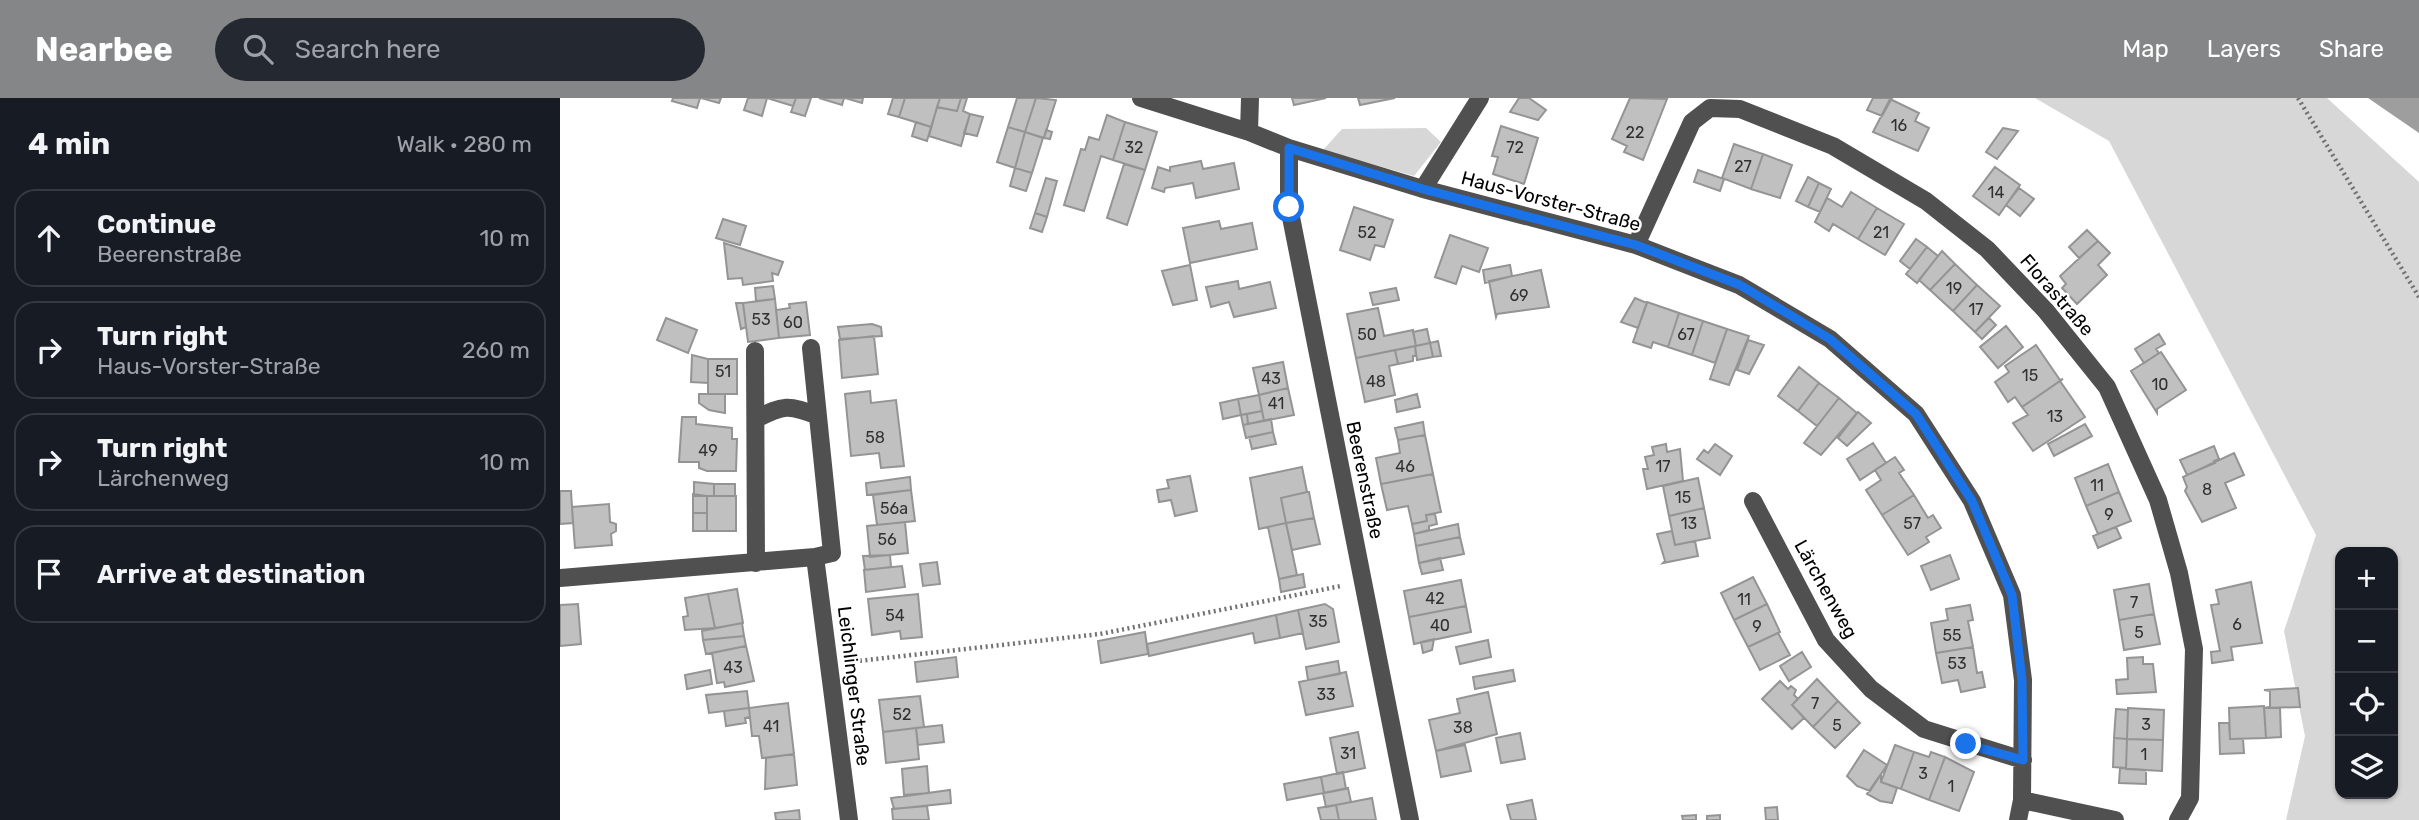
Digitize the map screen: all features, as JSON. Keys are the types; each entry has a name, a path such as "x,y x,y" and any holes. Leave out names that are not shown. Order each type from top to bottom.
{"street":[{"name":"Haus-Vorster-Straße","path":"1141,98 1249,132 1289,148 1423,189 1636,245 1740,285 1830,339 1916,414 1972,501 2012,595 2022,680 2022,800 2018,820"},
{"path":"1249,132 1250,98"},
{"path":"1423,189 1480,98"},
{"name":"Florastraße","path":"1636,245 1692,122 1710,108 1740,109 1833,146 1926,201 1987,249 2046,310 2107,387 2158,500 2179,573 2194,649 2190,798 2178,820"},
{"name":"Beerenstraße","path":"1289,148 1289,207 1410,820"},
{"path":"560,578 756,563 832,553 811,348"},
{"path":"755,351 756,563"},
{"path":"756,419 779,407 795,406 818,416"},
{"name":"Lärchenweg","path":"1753,501 1826,640 1863,682 1924,729 2023,760"},
{"name":"Leichlinger Straße","path":"815,557 849,820"},
{"path":"2022,800 2115,820"}],"path":[{"path":"2298,98 2419,297"},
{"path":"830,664 1100,635 1365,582"}],"shaded area":[{"path":"2035,98 2327,98 2419,182 2419,820 2286,820 2305,736 2284,631 2316,535 2109,141"},
{"path":"2368,98 2419,98 2419,133"},
{"path":"1426,128 1441,142 1414,176 1323,150 1342,129"}],"building":[{"path":"673,98 700,98 697,108 672,101"},
{"path":"701,98 721,98 719,103"},
{"path":"748,98 767,98 762,116 744,110"},
{"path":"767,98 796,98 793,106"},
{"path":"796,98 811,98 805,116 791,112"},
{"path":"819,98 844,98 842,105"},
{"path":"845,98 863,98 862,103"},
{"path":"893,98 905,98 899,117 888,114"},
{"path":"905,98 940,98 931,127 899,117"},
{"path":"940,98 961,98 957,111 937,107"},
{"path":"961,98 967,98 963,111 970,114 961,146 929,136 937,107 957,111"},
{"path":"1017,98 1036,98 1025,132 1008,127"},
{"path":"1036,98 1056,100 1044,138 1025,132"},
{"path":"1292,98 1326,98 1294,105"},
{"path":"1358,98 1395,98 1360,105"},
{"path":"1519,98 1529,98 1546,110 1538,120 1510,112"},
{"path":"1630,98 1667,99 1643,160 1624,152 1627,146 1612,139"},
{"path":"1873,98 1892,98 1882,116 1867,110"},
{"path":"1890,99 1919,113 1915,121 1929,128 1918,151 1873,132"},
{"path":"970,114 983,117 977,136 964,133"},
{"path":"1107,115 1125,122 1113,160 1101,156 1084,211 1064,205 1081,149 1085,150 1089,137 1099,140"},
{"path":"916,122 931,127 927,141 912,136"},
{"path":"1125,122 1157,132 1145,170 1113,160"},
{"path":"1501,126 1538,138 1524,184 1493,174 1498,157 1492,156"},
{"path":"1008,127 1025,132 1015,168 997,162"},
{"path":"2003,128 2018,131 1997,159 1986,152"},
{"path":"1046,130 1052,132 1050,139 1044,138"},
{"path":"1025,132 1043,138 1032,173 1015,168"},
{"path":"1734,144 1763,154 1751,189 1722,178"},
{"path":"1763,154 1792,165 1780,198 1751,189"},
{"path":"1201,161 1203,169 1234,163 1239,189 1196,198 1193,183 1165,188 1164,192 1152,188 1158,167 1170,171 1170,167"},
{"path":"1124,164 1145,170 1127,225 1107,218"},
{"path":"1995,167 2020,185 1999,215 1973,196"},
{"path":"1015,168 1032,173 1026,191 1010,186"},
{"path":"1698,170 1724,179 1720,191 1694,182"},
{"path":"1808,177 1819,183 1808,207 1796,201"},
{"path":"1046,178 1057,181 1047,217 1035,213"},
{"path":"1819,183 1831,189 1820,212 1808,207"},
{"path":"2019,188 2034,199 2020,216 2006,205"},
{"path":"1851,192 1877,208 1858,239 1833,224 1829,231 1815,222 1827,198 1842,207"},
{"path":"1354,207 1393,220 1384,247 1375,245 1370,260 1340,250"},
{"path":"1877,208 1904,224 1885,255 1858,239"},
{"path":"1035,213 1047,217 1042,232 1030,228"},
{"path":"723,219 746,226 740,245 716,238"},
{"path":"1219,221 1221,229 1252,223 1257,249 1190,263 1183,228"},
{"path":"2087,230 2098,241 2079,258 2069,247"},
{"path":"1450,235 1488,248 1479,272 1462,266 1456,284 1435,277"},
{"path":"1916,239 1927,247 1910,269 1900,261"},
{"path":"2098,241 2110,253 2098,265 2107,275 2077,304 2062,288 2066,284 2060,276"},
{"path":"724,243 783,262 778,275 772,273 773,281 743,285 742,278 728,279"},
{"path":"1927,247 1938,256 1917,283 1906,274"},
{"path":"1942,251 1955,264 1930,290 1919,280"},
{"path":"1955,264 1977,285 1953,311 1930,290"},
{"path":"1190,265 1197,300 1173,305 1162,271"},
{"path":"1510,265 1512,276 1485,283 1483,270"},
{"path":"1541,270 1549,307 1497,314 1496,317 1489,281"},
{"path":"1238,281 1239,289 1270,282 1276,308 1234,317 1229,302 1211,307 1206,287"},
{"path":"1977,285 2000,306 1975,332 1953,311"},
{"path":"773,286 775,299 756,301 755,288"},
{"path":"1396,288 1399,300 1373,305 1370,293"},
{"path":"1635,298 1647,303 1638,328 1621,322"},
{"path":"775,299 779,338 748,342 743,303"},
{"path":"806,302 810,335 779,338 776,310 790,308 789,304"},
{"path":"1647,302 1679,313 1668,347 1653,342 1651,348 1633,342"},
{"path":"736,303 743,303 746,327 741,329"},
{"path":"1378,308 1384,336 1413,330 1416,346 1356,358 1347,314"},
{"path":"1679,313 1703,321 1692,355 1668,347"},
{"path":"666,318 697,330 688,353 657,340"},
{"path":"1989,318 1996,325 1982,339 1975,332"},
{"path":"1703,321 1727,329 1715,363 1692,355"},
{"path":"872,324 881,327 882,336 840,339 838,327"},
{"path":"2006,326 2023,347 1998,368 1980,347"},
{"path":"1427,329 1430,343 1416,346 1413,332"},
{"path":"1727,329 1749,336 1729,385 1710,379"},
{"path":"2159,334 2165,344 2156,349 2159,353 2144,363 2135,349"},
{"path":"874,336 878,374 842,378 839,340"},
{"path":"1748,340 1764,345 1749,374 1737,370"},
{"path":"1438,341 1441,356 1433,357 1430,343"},
{"path":"1430,343 1433,357 1417,360 1415,346"},
{"path":"2036,345 2060,380 2063,379 2022,407 2015,397 2008,402 1995,382 2009,372 2005,366"},
{"path":"1415,346 1416,356 1413,356 1413,361 1398,364 1395,350"},
{"path":"1395,350 1398,364 1389,366 1395,395 1365,402 1356,358"},
{"path":"2161,352 2186,390 2157,409 2157,413 2131,371"},
{"path":"692,355 708,359 708,383 691,382"},
{"path":"708,359 737,359 737,394 708,394"},
{"path":"1283,362 1288,388 1259,395 1253,368"},
{"path":"1799,367 1819,383 1798,411 1778,396"},
{"path":"2060,381 2085,417 2033,451 2013,423 2028,415 2022,407"},
{"path":"1819,383 1839,398 1817,426 1798,411"},
{"path":"1288,388 1294,415 1264,421 1259,395"},
{"path":"870,391 871,403 896,400 904,466 881,468 879,453 851,456 845,394"},
{"path":"699,394 725,394 725,413 709,410 699,403"},
{"path":"1417,394 1420,407 1397,412 1395,400"},
{"path":"1259,395 1262,411 1241,415 1238,399"},
{"path":"1839,398 1857,413 1821,455 1804,443"},
{"path":"1238,399 1241,415 1223,419 1220,403"},
{"path":"1262,411 1264,421 1248,424 1247,414"},
{"path":"1858,412 1871,423 1847,446 1838,438"},
{"path":"1247,414 1248,424 1243,425 1241,415"},
{"path":"682,417 696,417 696,424 732,428 732,439 737,439 736,471 707,471 699,468 699,462 679,462"},
{"path":"1271,419 1273,432 1246,438 1243,425"},
{"path":"1423,422 1425,435 1398,440 1395,428"},
{"path":"2085,424 2092,436 2054,456 2048,444"},
{"path":"1273,432 1276,444 1252,449 1249,437"},
{"path":"1425,435 1433,474 1381,484 1376,458 1400,453 1398,440"},
{"path":"1873,443 1886,463 1860,480 1847,459"},
{"path":"1666,444 1667,452 1680,449 1683,481 1647,489 1643,469 1648,469 1645,457 1654,455 1652,447"},
{"path":"1715,444 1732,456 1720,475 1697,459 1704,450 1708,453"},
{"path":"2214,446 2219,459 2187,475 2180,460"},
{"path":"2234,453 2244,475 2225,483 2236,508 2202,522 2185,491 2187,487 2183,477"},
{"path":"1895,457 1904,470 1899,473 1914,495 1882,515 1866,490 1881,480 1875,470"},
{"path":"2108,464 2119,492 2086,506 2075,478"},
{"path":"1302,467 1307,492 1281,498 1286,523 1259,529 1250,478"},
{"path":"1433,474 1441,512 1426,515 1427,521 1412,524 1408,506 1387,510 1381,484"},
{"path":"1190,476 1197,511 1175,516 1171,500 1159,502 1157,490 1169,488 1167,480"},
{"path":"910,477 911,490 867,495 866,483"},
{"path":"1698,478 1704,508 1669,516 1663,486"},
{"path":"694,482 714,484 714,496 694,496"},
{"path":"714,484 735,484 735,496 714,496"},
{"path":"911,490 915,521 877,525 873,495"},
{"path":"560,491 571,491 573,523 560,524"},
{"path":"1309,492 1314,518 1286,523 1281,498"},
{"path":"2119,492 2131,521 2098,534 2086,506"},
{"path":"693,494 707,496 707,513 693,513"},
{"path":"1914,495 1928,518 1933,515 1941,528 1926,537 1929,542 1908,555 1882,515"},
{"path":"707,496 736,496 736,531 707,531"},
{"path":"609,504 610,522 616,524 616,531 611,534 612,545 575,548 572,507"},
{"path":"1704,508 1710,538 1675,545 1669,516"},
{"path":"693,513 707,513 707,531 693,531"},
{"path":"1435,514 1437,524 1429,526 1429,530 1414,534 1412,524 1427,521 1426,515"},
{"path":"1314,518 1320,544 1292,550 1286,523"},
{"path":"905,522 908,553 870,557 867,526"},
{"path":"1286,523 1297,575 1279,579 1268,527"},
{"path":"1458,524 1460,537 1416,546 1414,534"},
{"path":"2116,527 2121,538 2098,548 2093,536"},
{"path":"1672,531 1675,545 1695,541 1698,556 1663,563 1665,561 1657,534"},
{"path":"1460,537 1464,554 1419,563 1416,546"},
{"path":"890,555 891,567 865,570 863,556"},
{"path":"1950,555 1959,579 1931,590 1921,566"},
{"path":"1440,558 1443,570 1422,574 1419,563"},
{"path":"937,562 940,584 923,586 920,564"},
{"path":"902,566 905,587 866,592 864,570"},
{"path":"1303,574 1305,587 1281,592 1279,579"},
{"path":"1753,577 1767,604 1734,620 1721,593"},
{"path":"1461,580 1466,606 1409,617 1404,591"},
{"path":"2251,582 2262,643 2231,647 2233,660 2212,663 2211,652 2220,651 2211,605 2219,604 2216,590"},
{"path":"2149,584 2154,614 2119,620 2114,590"},
{"path":"737,589 743,623 715,628 708,594"},
{"path":"708,594 715,628 685,630 683,617 688,616 685,598"},
{"path":"918,594 922,637 901,639 900,631 872,635 868,599"},
{"path":"578,604 581,644 560,646 560,605"},
{"path":"1325,604 1333,609 1339,642 1306,649 1298,610"},
{"path":"1767,604 1780,632 1748,647 1734,620"},
{"path":"1970,605 1973,620 1968,621 1973,647 1936,653 1931,623 1948,620 1946,609"},
{"path":"1466,606 1471,632 1414,644 1409,617"},
{"path":"1298,610 1303,633 1280,638 1276,615"},
{"path":"2154,614 2160,644 2124,650 2119,620"},
{"path":"1276,615 1280,638 1255,643 1253,633 1149,656 1147,644"},
{"path":"742,623 744,636 703,640 702,631"},
{"path":"1145,632 1148,654 1101,663 1098,641"},
{"path":"1778,633 1790,655 1760,670 1748,647"},
{"path":"744,636 746,646 706,654 703,640"},
{"path":"1434,639 1432,650 1423,653 1421,642"},
{"path":"1488,640 1491,657 1460,664 1456,647"},
{"path":"746,646 754,681 725,687 724,682 717,683 712,653"},
{"path":"1973,647 1977,673 1982,672 1985,687 1961,692 1958,680 1942,683 1936,653"},
{"path":"1802,652 1811,667 1789,681 1780,666"},
{"path":"956,657 958,677 917,682 915,662"},
{"path":"2143,657 2143,664 2153,664 2156,692 2117,694 2116,680 2128,679 2127,658"},
{"path":"1338,661 1340,674 1308,680 1306,667"},
{"path":"710,670 712,684 687,689 685,675"},
{"path":"1513,670 1515,681 1475,689 1473,677"},
{"path":"1346,672 1353,706 1306,715 1299,682"},
{"path":"1817,679 1838,701 1813,727 1792,705"},
{"path":"1780,681 1788,689 1791,686 1796,690 1794,695 1798,699 1792,705 1804,718 1792,729 1762,699"},
{"path":"2298,688 2300,707 2264,708 2270,707 2270,691 2264,690"},
{"path":"747,691 749,708 709,713 706,695"},
{"path":"1488,692 1497,734 1436,751 1429,720 1460,713 1457,699"},
{"path":"920,696 924,727 883,732 879,700"},
{"path":"1838,701 1860,723 1835,748 1813,727"},
{"path":"788,703 794,754 762,758 759,736 752,736 749,708"},
{"path":"2264,706 2266,738 2230,739 2229,708"},
{"path":"749,708 750,717 745,718 746,723 726,726 724,711"},
{"path":"2128,708 2164,710 2163,740 2127,739"},
{"path":"2264,708 2280,708 2281,737 2266,738"},
{"path":"2116,709 2128,710 2127,739 2114,738"},
{"path":"2219,723 2229,723 2230,739 2243,739 2244,753 2220,754"},
{"path":"942,725 944,742 918,745 916,728"},
{"path":"916,728 919,759 886,763 883,732"},
{"path":"1358,732 1365,768 1337,774 1330,738"},
{"path":"1520,733 1525,759 1501,763 1496,738"},
{"path":"2114,738 2127,739 2126,768 2113,767"},
{"path":"2127,739 2163,740 2162,771 2126,769"},
{"path":"1465,745 1471,771 1441,777 1436,751"},
{"path":"1895,745 1914,752 1901,789 1881,782"},
{"path":"1864,750 1887,765 1870,791 1857,786 1847,776"},
{"path":"1914,752 1929,757 1931,752 1945,757 1929,800 1901,789"},
{"path":"794,754 797,785 765,789 766,758"},
{"path":"1945,757 1974,772 1959,811 1929,800"},
{"path":"927,766 929,793 904,795 902,769"},
{"path":"2120,768 2146,770 2146,784 2119,783"},
{"path":"1343,772 1346,789 1324,793 1321,777"},
{"path":"1881,774 1881,782 1897,788 1892,803 1880,801 1867,794"},
{"path":"1321,777 1324,793 1287,800 1284,784"},
{"path":"1348,788 1351,802 1326,807 1323,793"},
{"path":"950,790 951,803 894,809 891,798"},
{"path":"1372,798 1376,820 1339,820 1336,805"},
{"path":"1532,800 1536,820 1511,820 1507,805"},
{"path":"1336,805 1339,820 1321,820 1318,808"},
{"path":"927,806 929,820 893,820 892,809"},
{"path":"1777,807 1778,820 1766,820 1765,808"},
{"path":"799,810 800,820 776,820 775,813"},
{"path":"1696,815 1696,820 1683,820 1682,816"},
{"path":"1720,815 1720,820 1707,820 1707,816"}],"route":[{"path":"1289,207 1289,148 1423,189 1636,245 1740,285 1830,339 1916,414 1972,501 2012,595 2022,680 2023,760 1966,744"}]}
